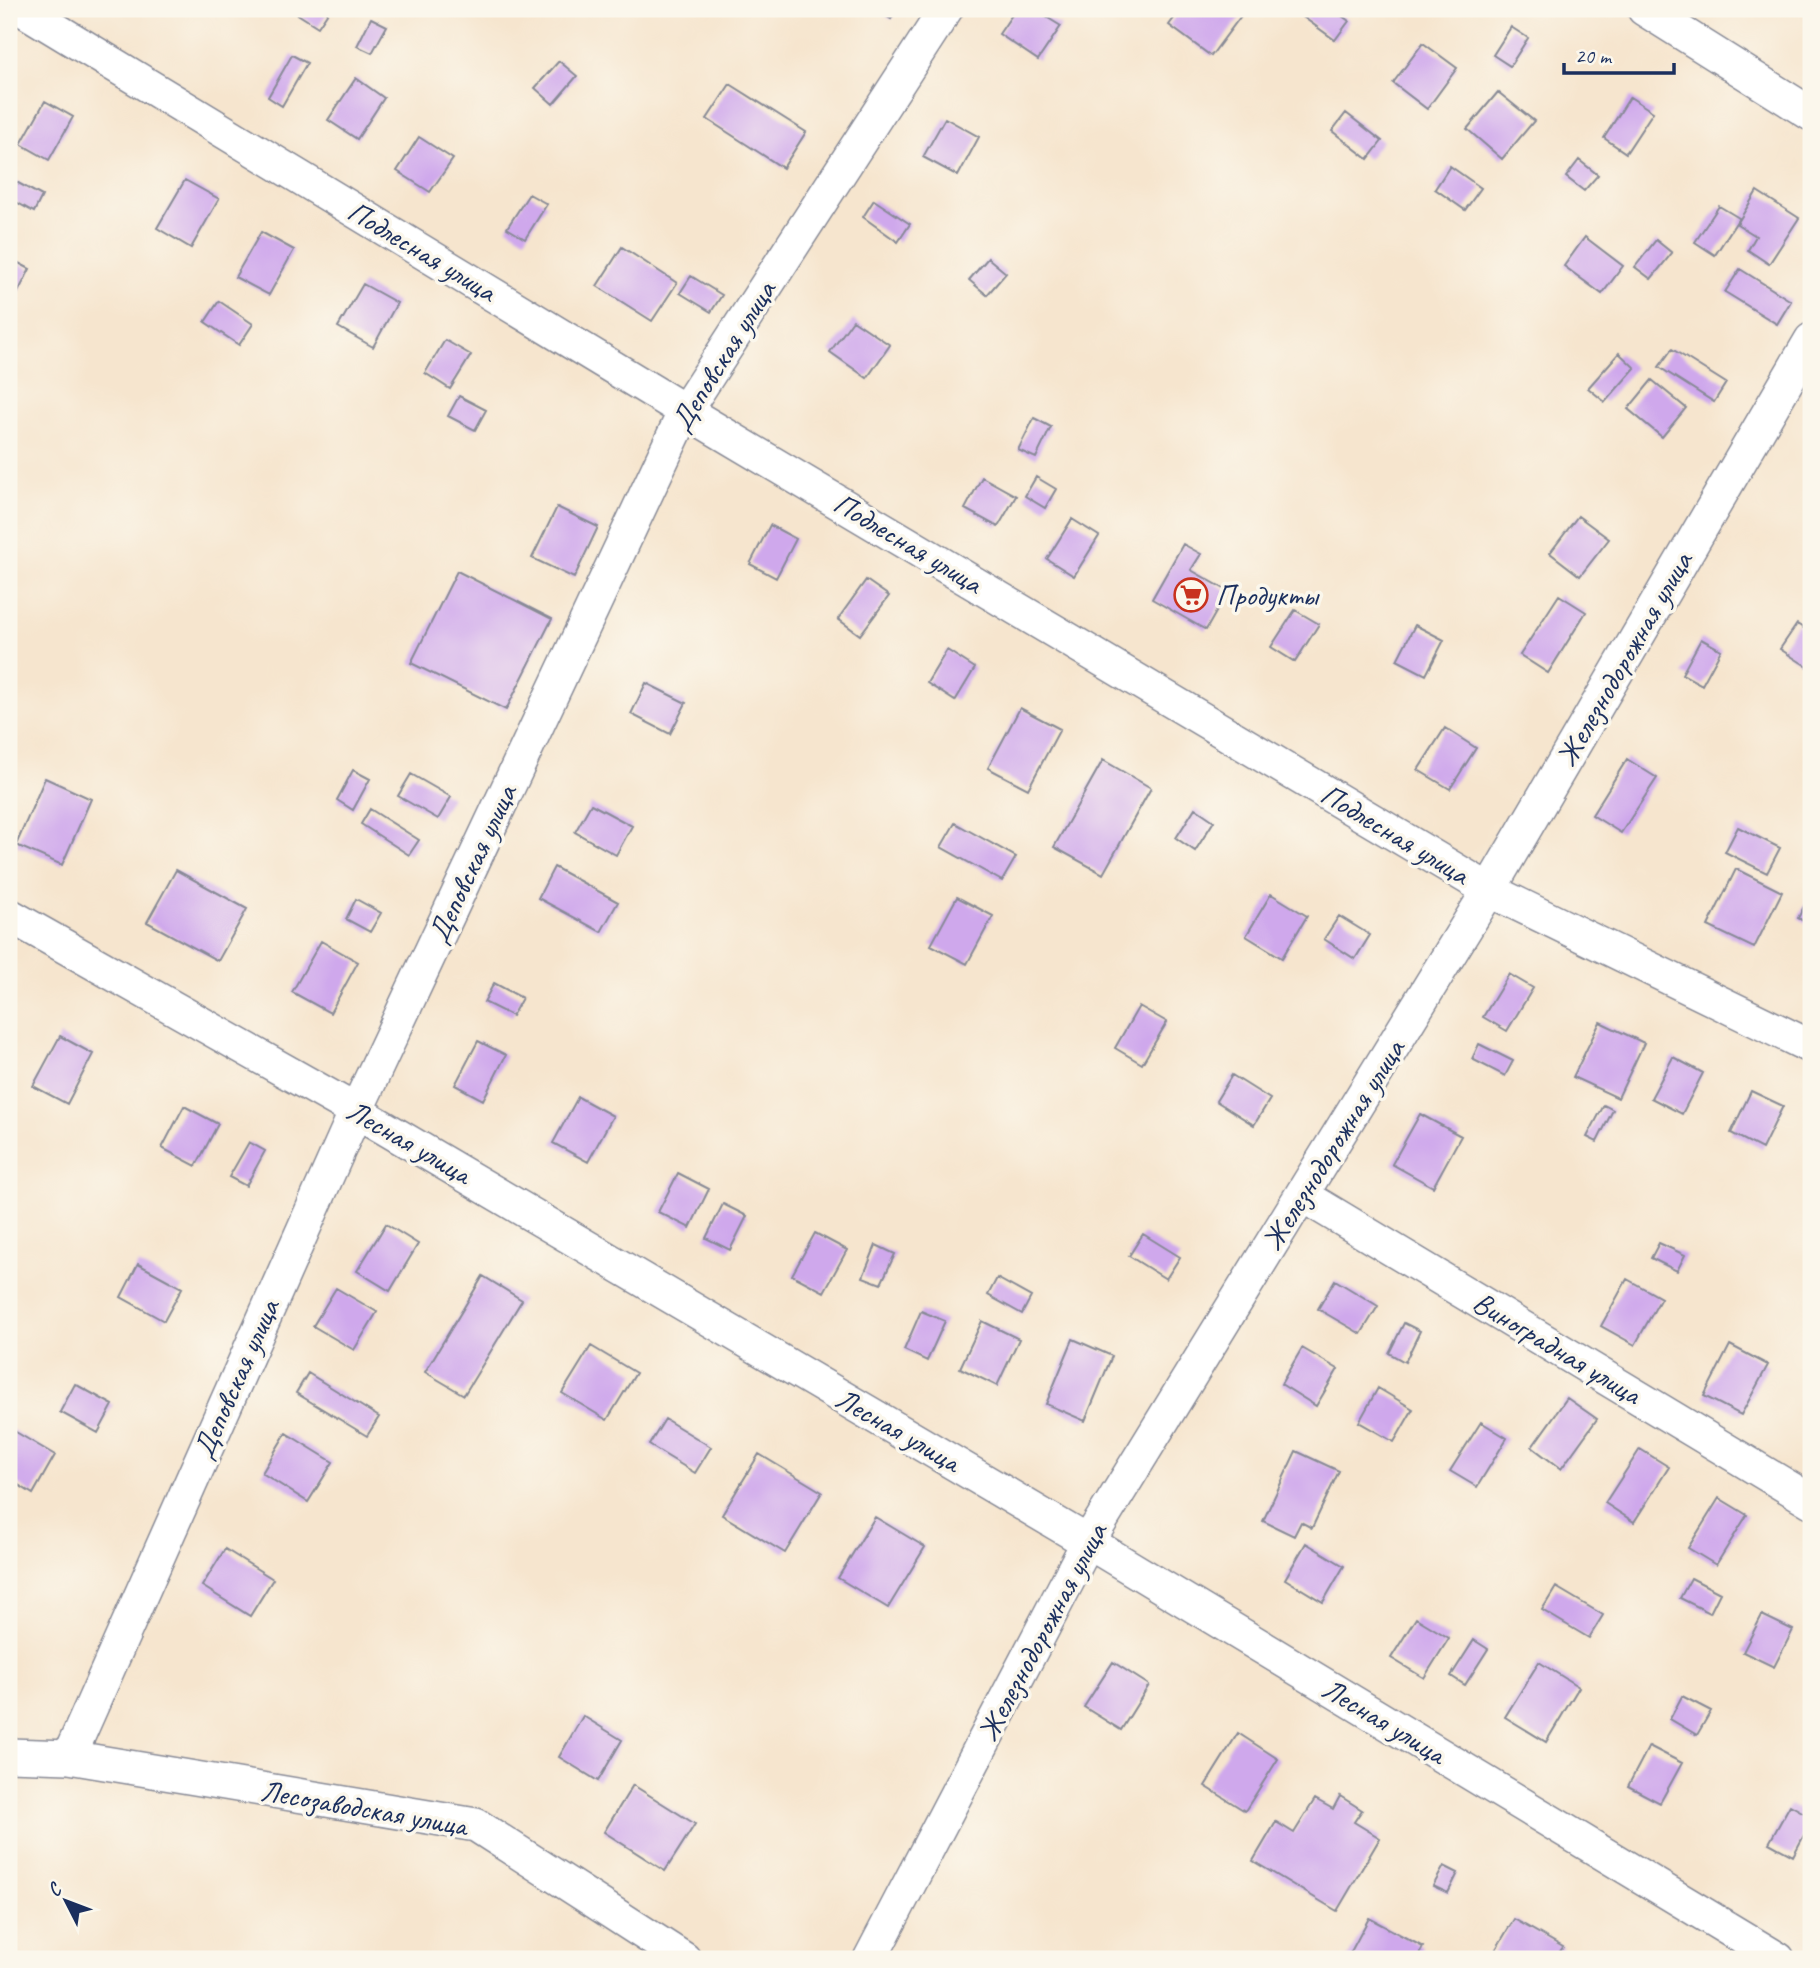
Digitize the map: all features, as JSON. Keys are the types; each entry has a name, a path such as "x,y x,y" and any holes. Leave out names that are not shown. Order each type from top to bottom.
{"street":[{"path":"9,30 21,9"},
{"name":"Подлесная улица","path":"21,9 685,411 1489,890 1811,1047"},
{"name":"Деповская улица","path":"69,1756 356,1111 685,411 946,9"},
{"path":"1644,9 1811,114"},
{"name":"Железнодорожная улица","path":"870,1959 1088,1542 1489,890 1811,340"},
{"name":"Лесная улица","path":"9,915 356,1111 1088,1542 1778,1959"},
{"name":"Виноградная улица","path":"1302,1195 1811,1501"},
{"name":"Лесозаводская улица","path":"9,1755 69,1756 476,1825 684,1959"}],"building":[{"path":"299,9 330,9 318,27 296,13"},
{"path":"875,9 897,9 891,19"},
{"path":"1016,9 1033,9 1061,26 1038,60 999,34"},
{"path":"1181,9 1246,9 1211,56 1169,25"},
{"path":"1303,9 1332,9 1349,21 1335,40 1299,14"},
{"path":"371,18 387,26 372,53 357,46"},
{"path":"1511,27 1528,38 1510,66 1493,55"},
{"path":"1423,43 1457,68 1427,109 1393,83"},
{"path":"292,55 307,63 282,106 268,97"},
{"path":"559,61 577,76 553,104 535,88"},
{"path":"356,78 384,98 357,139 328,120"},
{"path":"730,84 806,132 783,168 707,119"},
{"path":"1498,92 1534,121 1502,159 1467,129"},
{"path":"1630,97 1653,112 1626,153 1604,138"},
{"path":"45,101 73,117 49,160 21,144"},
{"path":"1346,113 1382,141 1368,159 1332,131"},
{"path":"945,118 979,137 958,176 923,157"},
{"path":"419,137 453,159 430,192 397,171"},
{"path":"1579,160 1598,175 1584,191 1566,177"},
{"path":"1450,166 1481,188 1465,210 1435,189"},
{"path":"9,178 42,196 34,212 9,198"},
{"path":"185,180 219,199 191,248 157,228"},
{"path":"1757,191 1799,218 1769,264 1748,250 1756,236 1737,224"},
{"path":"529,194 547,204 525,239 507,228"},
{"path":"874,200 910,224 898,242 863,217"},
{"path":"1719,206 1739,218 1715,255 1695,242"},
{"path":"261,232 294,250 269,295 235,277"},
{"path":"1585,237 1623,266 1602,294 1564,266"},
{"path":"1656,240 1672,253 1651,279 1635,267"},
{"path":"622,247 677,283 652,321 597,286"},
{"path":"9,258 30,269 14,300 9,298"},
{"path":"988,258 1006,273 987,295 969,280"},
{"path":"1740,269 1791,301 1777,324 1725,292"},
{"path":"691,276 722,295 711,312 680,293"},
{"path":"363,284 397,303 373,347 338,327"},
{"path":"219,301 253,324 239,345 205,322"},
{"path":"853,320 890,345 867,378 830,352"},
{"path":"445,340 471,355 450,389 425,373"},
{"path":"1672,349 1726,383 1714,402 1659,367"},
{"path":"1619,353 1635,368 1605,402 1588,388"},
{"path":"1652,380 1686,408 1662,437 1628,409"},
{"path":"459,396 486,410 475,430 448,416"},
{"path":"1034,418 1051,427 1036,458 1018,450"},
{"path":"982,477 1016,496 998,527 965,509"},
{"path":"1036,477 1056,489 1045,508 1025,496"},
{"path":"557,507 598,527 574,578 532,558"},
{"path":"1578,516 1609,539 1580,576 1550,553"},
{"path":"1072,519 1099,536 1074,576 1047,559"},
{"path":"770,525 796,539 776,578 750,564"},
{"path":"1183,544 1201,554 1191,570 1228,591 1206,630 1152,599"},
{"path":"457,571 552,619 506,710 411,663"},
{"path":"866,580 889,596 860,635 838,619"},
{"path":"1559,595 1586,612 1548,673 1520,655"},
{"path":"1295,610 1319,624 1295,662 1271,647"},
{"path":"1797,624 1811,633 1811,669 1780,649"},
{"path":"1415,625 1444,640 1426,675 1397,660"},
{"path":"1701,639 1721,650 1702,685 1682,674"},
{"path":"947,650 975,668 955,701 927,683"},
{"path":"646,683 686,703 670,734 631,714"},
{"path":"1020,708 1060,729 1028,789 988,768"},
{"path":"1445,728 1476,748 1450,789 1418,770"},
{"path":"1627,759 1657,778 1621,833 1592,815"},
{"path":"1103,760 1151,788 1103,874 1054,847"},
{"path":"353,770 370,779 353,810 337,800"},
{"path":"411,774 451,797 438,819 398,796"},
{"path":"45,778 91,799 62,865 16,845"},
{"path":"591,804 632,826 616,855 575,832"},
{"path":"1195,808 1214,821 1195,851 1176,838"},
{"path":"370,809 419,840 409,855 361,824"},
{"path":"955,823 1016,857 1002,881 941,847"},
{"path":"1738,827 1780,848 1767,873 1725,852"},
{"path":"554,867 618,902 601,932 538,898"},
{"path":"1736,869 1782,892 1754,948 1708,926"},
{"path":"176,870 247,909 218,961 147,922"},
{"path":"1811,893 1811,925 1798,918"},
{"path":"1271,894 1307,916 1282,958 1246,936"},
{"path":"957,897 993,916 967,964 931,945"},
{"path":"356,899 381,913 370,932 346,919"},
{"path":"1339,916 1370,935 1355,959 1324,939"},
{"path":"321,941 358,962 330,1013 292,992"},
{"path":"1509,974 1533,988 1507,1031 1483,1017"},
{"path":"494,983 522,998 512,1016 484,1002"},
{"path":"1139,1006 1167,1022 1142,1064 1115,1048"},
{"path":"1600,1022 1644,1043 1618,1098 1573,1077"},
{"path":"60,1036 93,1054 67,1104 33,1086"},
{"path":"478,1041 506,1055 483,1100 455,1085"},
{"path":"1479,1044 1513,1061 1505,1076 1472,1059"},
{"path":"1673,1057 1703,1073 1682,1114 1651,1098"},
{"path":"1232,1075 1270,1099 1254,1125 1216,1101"},
{"path":"1751,1091 1783,1106 1762,1149 1731,1133"},
{"path":"578,1097 613,1116 588,1162 553,1143"},
{"path":"1604,1105 1613,1110 1597,1142 1587,1137"},
{"path":"184,1106 218,1124 196,1166 162,1148"},
{"path":"1420,1114 1461,1136 1433,1187 1392,1164"},
{"path":"249,1142 265,1151 246,1186 229,1177"},
{"path":"678,1173 709,1189 690,1228 658,1212"},
{"path":"723,1204 747,1216 730,1250 706,1238"},
{"path":"386,1224 418,1244 390,1291 357,1271"},
{"path":"815,1233 847,1250 824,1292 792,1275"},
{"path":"1143,1234 1180,1257 1166,1279 1129,1256"},
{"path":"1659,1243 1685,1255 1677,1271 1651,1258"},
{"path":"876,1245 895,1254 881,1284 863,1277"},
{"path":"138,1264 182,1288 164,1321 121,1297"},
{"path":"483,1276 522,1300 464,1395 425,1372"},
{"path":"997,1278 1031,1297 1022,1314 988,1295"},
{"path":"1627,1279 1661,1298 1635,1345 1601,1326"},
{"path":"1335,1280 1378,1306 1361,1334 1318,1309"},
{"path":"336,1288 377,1312 354,1350 313,1326"},
{"path":"921,1311 945,1321 927,1361 904,1350"},
{"path":"982,1321 1019,1339 997,1386 960,1368"},
{"path":"1404,1323 1420,1331 1405,1362 1389,1353"},
{"path":"1073,1339 1112,1356 1085,1421 1046,1404"},
{"path":"1730,1345 1768,1365 1741,1415 1704,1396"},
{"path":"591,1346 636,1373 607,1420 562,1393"},
{"path":"1302,1348 1338,1369 1316,1406 1281,1384"},
{"path":"308,1373 379,1417 367,1436 296,1393"},
{"path":"75,1384 113,1405 98,1433 60,1412"},
{"path":"1378,1388 1413,1409 1394,1442 1359,1422"},
{"path":"1567,1398 1597,1419 1561,1469 1532,1447"},
{"path":"665,1419 711,1447 695,1473 649,1445"},
{"path":"1481,1422 1507,1438 1477,1487 1450,1471"},
{"path":"9,1428 55,1455 33,1494 9,1479"},
{"path":"286,1433 333,1462 308,1502 262,1473"},
{"path":"1640,1449 1669,1467 1634,1522 1605,1503"},
{"path":"1296,1451 1339,1471 1312,1528 1301,1522 1294,1536 1263,1521"},
{"path":"759,1454 822,1492 785,1553 722,1515"},
{"path":"1719,1498 1747,1515 1716,1565 1688,1548"},
{"path":"875,1517 925,1547 888,1608 838,1578"},
{"path":"1306,1543 1344,1566 1323,1602 1285,1579"},
{"path":"225,1549 273,1579 250,1616 202,1586"},
{"path":"1691,1578 1720,1593 1710,1613 1680,1598"},
{"path":"1556,1587 1603,1615 1589,1638 1542,1610"},
{"path":"1762,1615 1793,1630 1774,1667 1743,1652"},
{"path":"1416,1618 1449,1638 1424,1678 1391,1658"},
{"path":"1474,1640 1488,1649 1465,1685 1451,1676"},
{"path":"1113,1662 1149,1685 1121,1730 1084,1707"},
{"path":"1539,1662 1579,1687 1546,1742 1505,1717"},
{"path":"1682,1696 1711,1711 1697,1735 1670,1719"},
{"path":"583,1716 622,1740 598,1781 559,1757"},
{"path":"1238,1733 1278,1759 1245,1811 1205,1786"},
{"path":"1649,1746 1682,1763 1660,1803 1628,1786"},
{"path":"633,1785 695,1824 665,1871 604,1832"},
{"path":"1340,1796 1362,1810 1354,1822 1380,1838 1337,1911 1253,1861 1276,1822 1294,1833 1315,1799 1333,1809"},
{"path":"1790,1805 1811,1817 1793,1856 1769,1843"},
{"path":"1444,1866 1458,1873 1448,1893 1433,1886"},
{"path":"1369,1918 1423,1947 1417,1959 1347,1959"},
{"path":"1514,1919 1563,1947 1555,1959 1490,1959"}],"place":[{"name":"Продукты","path":"1191,595"}]}
